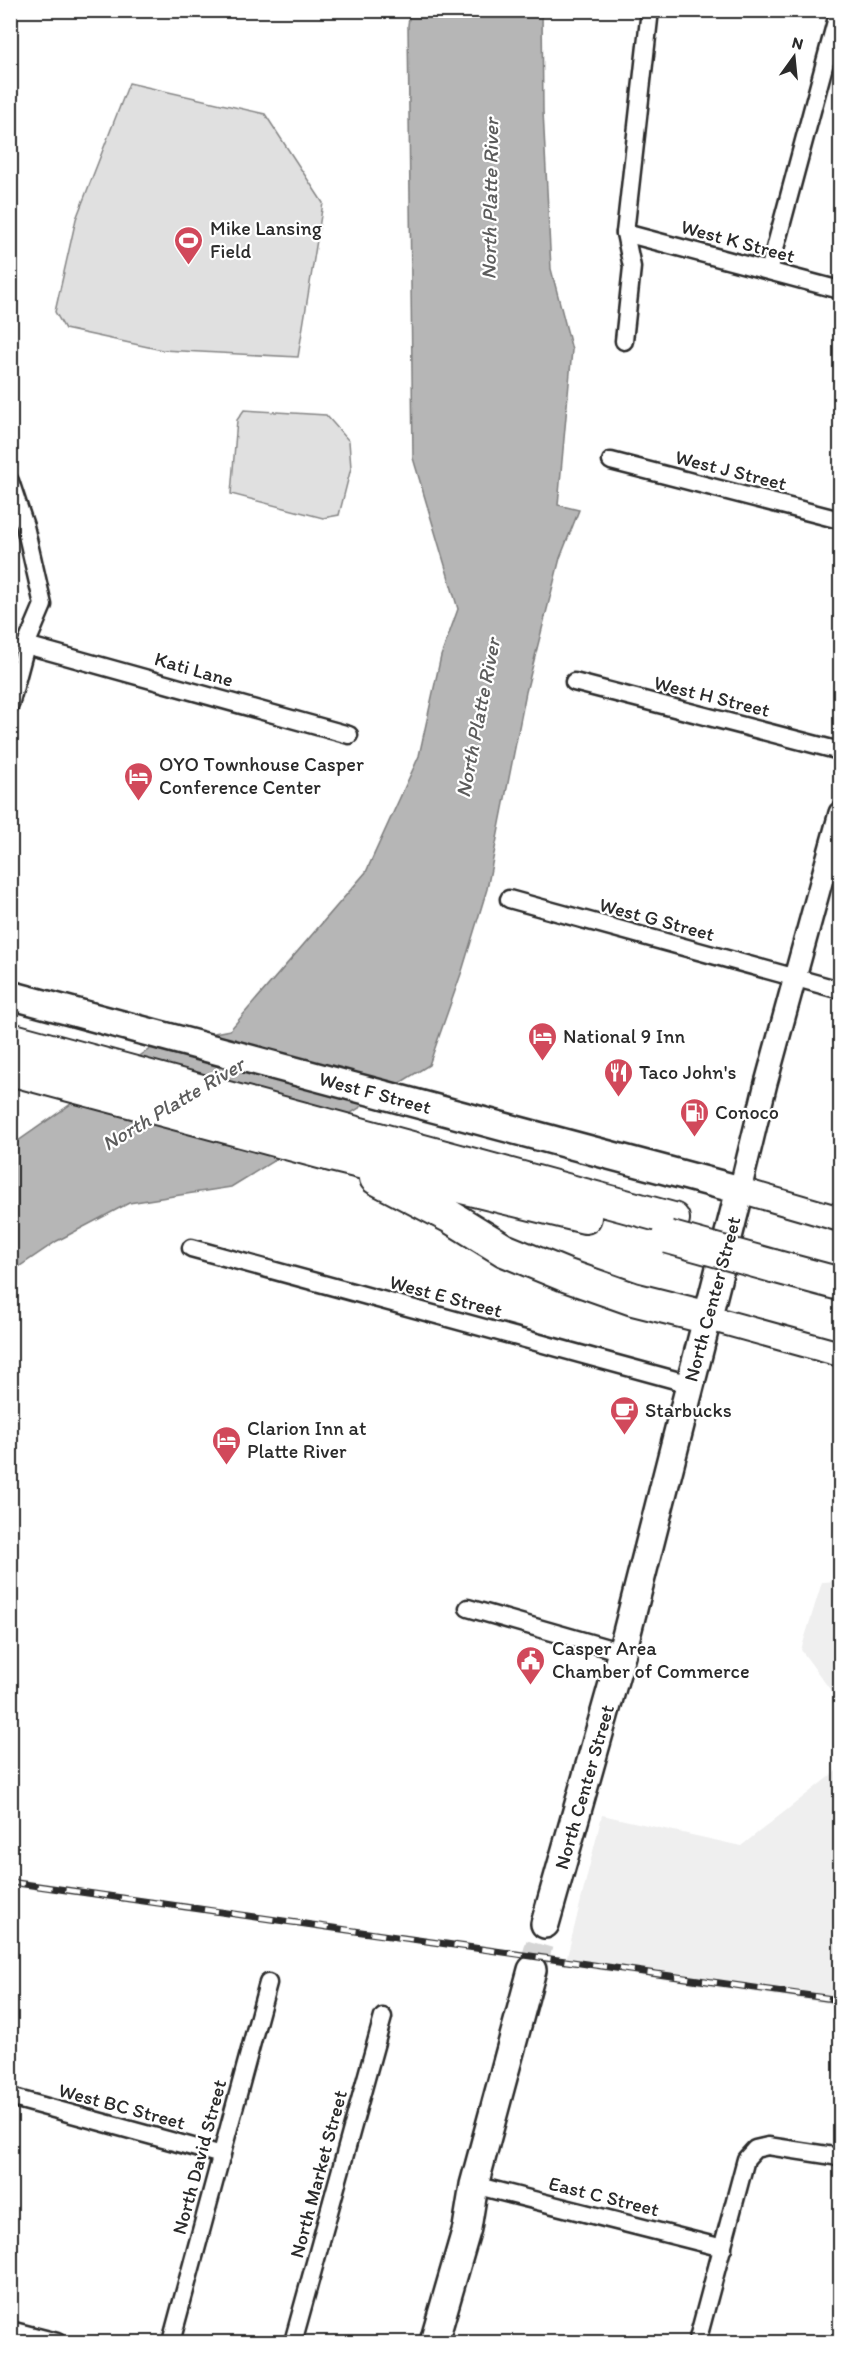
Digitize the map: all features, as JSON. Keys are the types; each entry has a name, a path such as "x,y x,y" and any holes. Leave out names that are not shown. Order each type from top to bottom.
{"highway":[{"path":"10,1033 56,1051"},
{"path":"10,1039 368,1137 670,1228 776,1256 840,1263"},
{"path":"10,1069 335,1156 670,1228"},
{"path":"335,1156 449,1216 504,1250 633,1299 709,1318"},
{"path":"776,1256 840,1284"}],"main road":[{"name":"West F Street","path":"10,994 740,1190"},
{"path":"740,1190 840,1219"},
{"name":"North Center Street","path":"545,1924 622,1652 740,1190"},
{"path":"709,1318 840,1354"},
{"path":"434,2343 467,2228 474,2185 532,1970"}],"street":[{"path":"624,341 632,267 625,233 650,10"},
{"path":"769,271 839,10"},
{"name":"West K Street","path":"625,233 840,290"},
{"name":"West J Street","path":"612,461 840,520"},
{"path":"10,480 25,526 43,605 26,645 10,705"},
{"name":"Kati Lane","path":"26,645 349,735"},
{"name":"West H Street","path":"574,682 840,751"},
{"name":"North Center Street","path":"740,1190 840,813"},
{"name":"West G Street","path":"509,899 840,990"},
{"name":"West E Street","path":"191,1248 690,1384"},
{"path":"468,1608 622,1652"},
{"name":"North David Street","path":"171,2343 268,1983"},
{"name":"North Market Street","path":"293,2343 383,2017"},
{"name":"West BC Street","path":"10,2097 222,2155"},
{"path":"697,2343 746,2159 755,2149 768,2146 840,2157"},
{"name":"East C Street","path":"474,2185 723,2248"},
{"path":"10,2330 57,2343"}],"shaded area":[{"name":"Mike Lansing Field","path":"129,83 265,114 323,203 298,357 162,350 65,329 55,312 76,219"},
{"path":"244,410 326,415 349,441 351,468 339,515 323,518 231,494 237,420"},
{"path":"840,1581 840,1703 801,1650 822,1582"},
{"path":"840,1768 840,2005 565,1965 602,1815 741,1846"}],"water":[{"name":"North Platte River","path":"410,11 542,11 543,111 551,269 572,350 558,505 579,510 560,558 526,692 487,889 462,971 429,1065 231,1187 129,1203 57,1241 11,1272 11,1146 157,1044 230,1030 366,872 419,756 441,656 458,609 413,458 408,25"}],"tunnel":[{"path":"532,1970 545,1924"}],"railway":[{"path":"10,1882 840,2000"}],"place":[{"name":"Mike Lansing Field","path":"189,266"},
{"name":"OYO Townhouse Casper Conference Center","path":"138,802"},
{"name":"National 9 Inn","path":"542,1062"},
{"name":"Taco John's","path":"618,1098"},
{"name":"Conoco","path":"694,1138"},
{"name":"Starbucks","path":"624,1436"},
{"name":"Clarion Inn at Platte River","path":"226,1466"},
{"name":"Casper Area Chamber of Commerce","path":"531,1686"}]}
